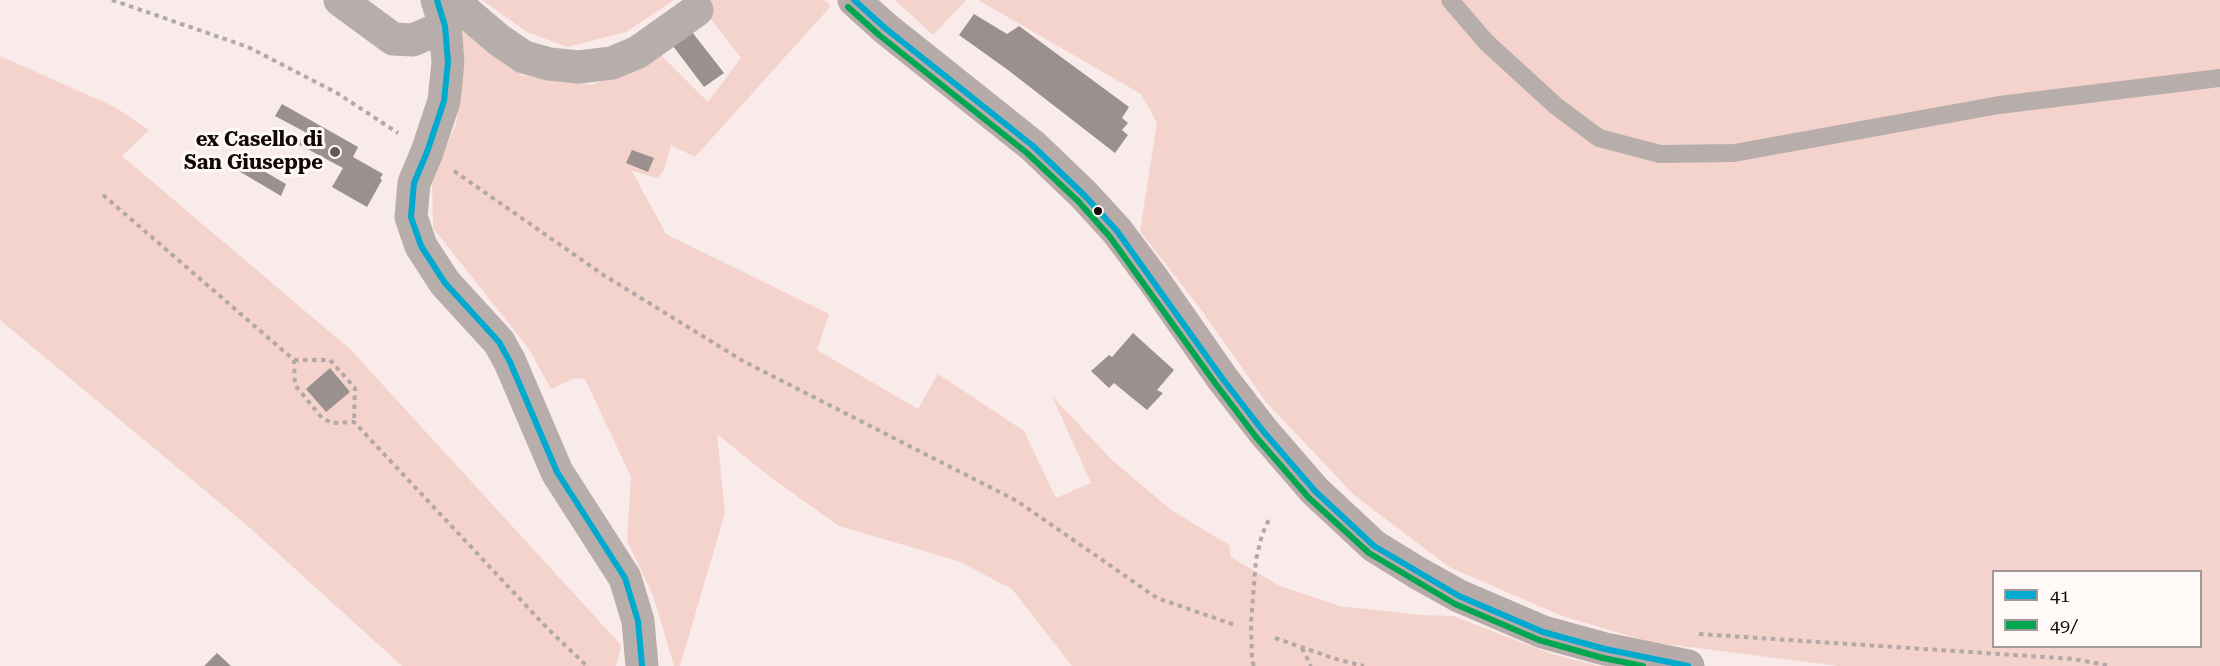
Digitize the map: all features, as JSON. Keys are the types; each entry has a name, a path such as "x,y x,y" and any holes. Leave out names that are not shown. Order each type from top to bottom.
{"main road":[{"path":"854,0 885,28 1033,146 1084,195 1117,231 1222,378 1263,431 1315,491 1374,546 1416,573 1459,596 1543,632 1605,649 1688,666"}],"street":[{"path":"340,0 393,39 413,40 445,9"},
{"path":"445,9 448,62 444,101 414,183 411,216 421,246 445,283 499,342 510,362 557,472 625,578 638,621 642,666"},
{"path":"445,9 524,57 579,67 612,63 638,52 697,10"}],"lane":[{"path":"1450,0 1495,50 1556,106 1599,138 1660,154 1734,153 1999,105 2220,78"}],"path":[{"path":"112,0 248,48 337,93 427,152 602,274 743,361 1017,501 1157,598 1235,625"},
{"path":"103,195 294,360 330,360 355,388 354,422 547,628 587,666"},
{"path":"294,360 295,385 322,418 332,423 354,422"},
{"path":"1254,666 1251,622 1256,560 1269,519"},
{"path":"1699,634 2074,659 2111,666"},
{"path":"1275,638 1364,666"},
{"path":"1302,648 1311,666"}],"shaded area":[{"path":"482,0 674,0 626,32 567,47 527,32"},
{"path":"696,0 824,0 831,6 695,157 671,145 664,170 658,178 632,171 666,234 829,314 817,350 918,409 938,374 1024,431 1056,498 1091,483 1052,396 1111,459 1171,510 1229,545 1231,557 1280,586 1340,606 1421,615 1453,616 1552,654 1599,666 1072,666 1012,589 958,561 839,526 770,477 717,434 725,513 680,666 674,666 653,595 627,541 631,477 585,379 575,378 551,389 529,349 433,228 432,179 456,124 465,61 459,24 521,75 592,85 661,55 708,102 741,58"},
{"path":"895,0 966,0 933,35"},
{"path":"978,0 2220,0 2220,666 1839,666 1650,642 1562,616 1449,567 1354,495 1266,402 1202,311 1140,231 1157,123 1141,94"},
{"path":"0,56 115,107 149,130 122,156 350,349 621,645 616,666 402,666 250,528 0,320"}],"building":[{"path":"974,14 1007,34 1019,26 1129,107 1122,118 1128,123 1122,130 1128,135 1115,153 959,35"},
{"path":"689,28 724,73 704,87 670,42"},
{"name":"ex Casello di San Giuseppe","path":"282,104 358,147 353,157 383,174 367,207 332,187 343,168 298,144 305,132 275,116"},
{"path":"632,150 654,158 648,172 626,163"},
{"path":"238,156 286,184 281,196 232,167"},
{"path":"1133,333 1174,370 1157,390 1163,393 1147,410 1114,383 1109,388 1091,371 1109,355 1112,357"},
{"path":"330,368 350,392 326,412 306,389"},
{"path":"217,653 231,666 204,666"}],"transit line":[{"name":"41","path":"437,0 445,26 448,62 444,101 414,183 411,217 421,246 445,283 499,342 510,362 557,472 625,578 638,621 642,666"},
{"name":"41","path":"854,0 885,28 1033,146 1084,195 1117,231 1222,378 1263,431 1315,491 1374,546 1459,596 1543,632 1605,649 1688,666"},
{"name":"49/","path":"848,7 879,35 1027,153 1078,201 1110,237 1256,437 1309,498 1369,553 1455,604 1539,640 1603,658 1643,666"}],"place":[{"name":"ex Casello di San Giuseppe","path":"335,152"}]}
